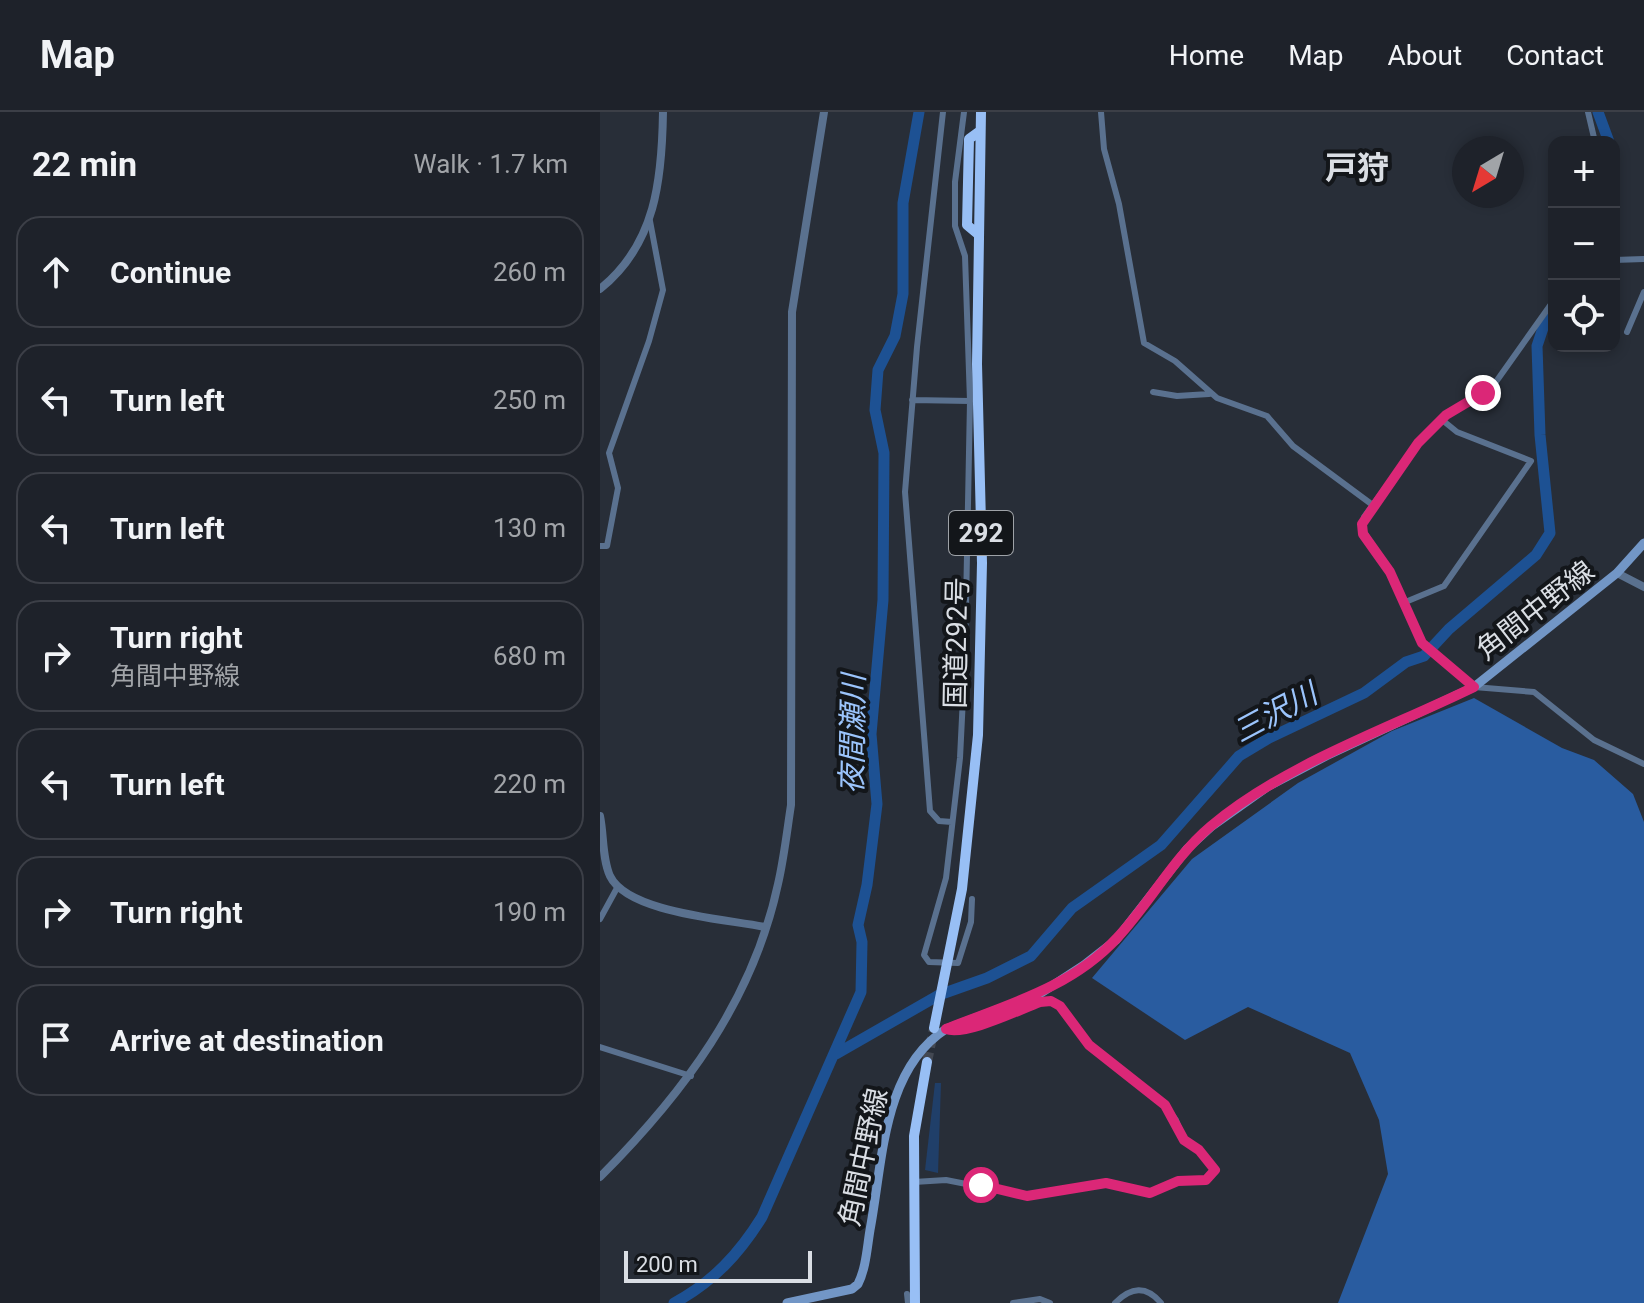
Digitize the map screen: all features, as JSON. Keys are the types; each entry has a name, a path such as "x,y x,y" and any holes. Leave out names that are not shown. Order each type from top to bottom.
{"highway":[{"name":"国道292号","path":"934,1028 962,889 978,735 982,563 977,364 981,112"},
{"path":"918,1303 914,1278 912,1204 914,1136 927,1062"}],"main road":[{"name":"角間中野線","path":"787,1303 852,1289 858,1284 894,1101 906,1068 932,1038 946,1029 1041,993 1084,965 1116,940 1187,849 1212,826 1267,787 1474,687 1617,573 1644,543"}],"street":[{"path":"600,289 633,254 650,221 660,181 663,112"},
{"path":"600,1177 691,1076 744,986 778,885 791,805 792,312 824,112"},
{"path":"943,112 905,492 930,811 939,821 952,822"},
{"path":"964,112 955,182 955,226 965,256 970,401 965,657 946,878 927,937 924,955 929,962 958,963 971,922 972,899"},
{"path":"1101,112 1104,149 1119,204 1141,336 1148,347 1175,361 1210,393 1226,403 1267,416 1293,446 1374,506"},
{"path":"1588,112 1594,136"},
{"path":"600,546 607,546 618,488 609,453 649,341 663,290 650,221"},
{"path":"1620,260 1644,259"},
{"path":"1627,332 1644,292"},
{"path":"1548,308 1493,386 1441,419 1418,443 1364,517 1363,534 1390,572 1422,643 1474,687 1534,692 1594,740 1644,764"},
{"path":"1153,392 1177,396 1210,393"},
{"path":"912,400 970,401"},
{"path":"1403,603 1444,586 1531,461 1457,432 1441,419"},
{"path":"1617,573 1644,587"},
{"path":"600,816 604,860 617,888 639,902 765,927"},
{"path":"600,919 617,888"},
{"path":"913,1182 946,1180 1027,1196 1106,1183 1150,1193 1178,1181 1206,1180 1215,1170 1199,1150 1184,1140 1165,1105 1089,1045 1060,1006 1051,1001 1040,1002 974,1027 953,1031 946,1029"},
{"path":"600,1047 691,1076"},
{"path":"1115,1303 1126,1292 1141,1289 1153,1293 1161,1303"},
{"path":"907,1294 908,1303"},
{"path":"1013,1303 1040,1299 1050,1303"}],"shaded area":[{"path":"1474,698 1562,748 1594,760 1633,794 1644,822 1644,1303 1338,1303 1388,1174 1379,1120 1350,1053 1248,1007 1185,1040 1092,978 1192,859 1298,783 1392,731"},
{"path":"935,1083 941,1083 938,1173 925,1170"}],"waterway":[{"name":"夜間瀬川","path":"674,1303 724,1266 762,1217 861,992 862,942 858,925 867,885 877,804 871,734 883,600 884,453 875,410 878,370 895,336 903,294 903,203 919,112"},
{"name":"三沢川","path":"1598,112 1607,136"},
{"name":"三沢川","path":"836,1054 939,995 987,978 1031,956 1072,908 1161,845 1239,756 1269,738 1364,693 1406,662 1424,656 1449,629 1536,555 1550,533 1540,435 1537,346 1548,320"}],"tunnel":[{"path":"927,1062 934,1028"}],"district":[{"name":"戸狩","path":"1357,168"}],"route":[{"path":"981,1185 1027,1196 1106,1183 1139,1194 1163,1189 1178,1181 1206,1180 1215,1170 1199,1150 1184,1140 1176,1120 1165,1105 1089,1045 1060,1006 1051,1001 1040,1002 974,1027 953,1031 946,1029 1041,993 1084,965 1116,940 1187,849 1212,826 1267,787 1385,727 1474,687 1422,643 1390,572 1363,534 1362,524 1418,443 1446,415 1483,393"}]}
